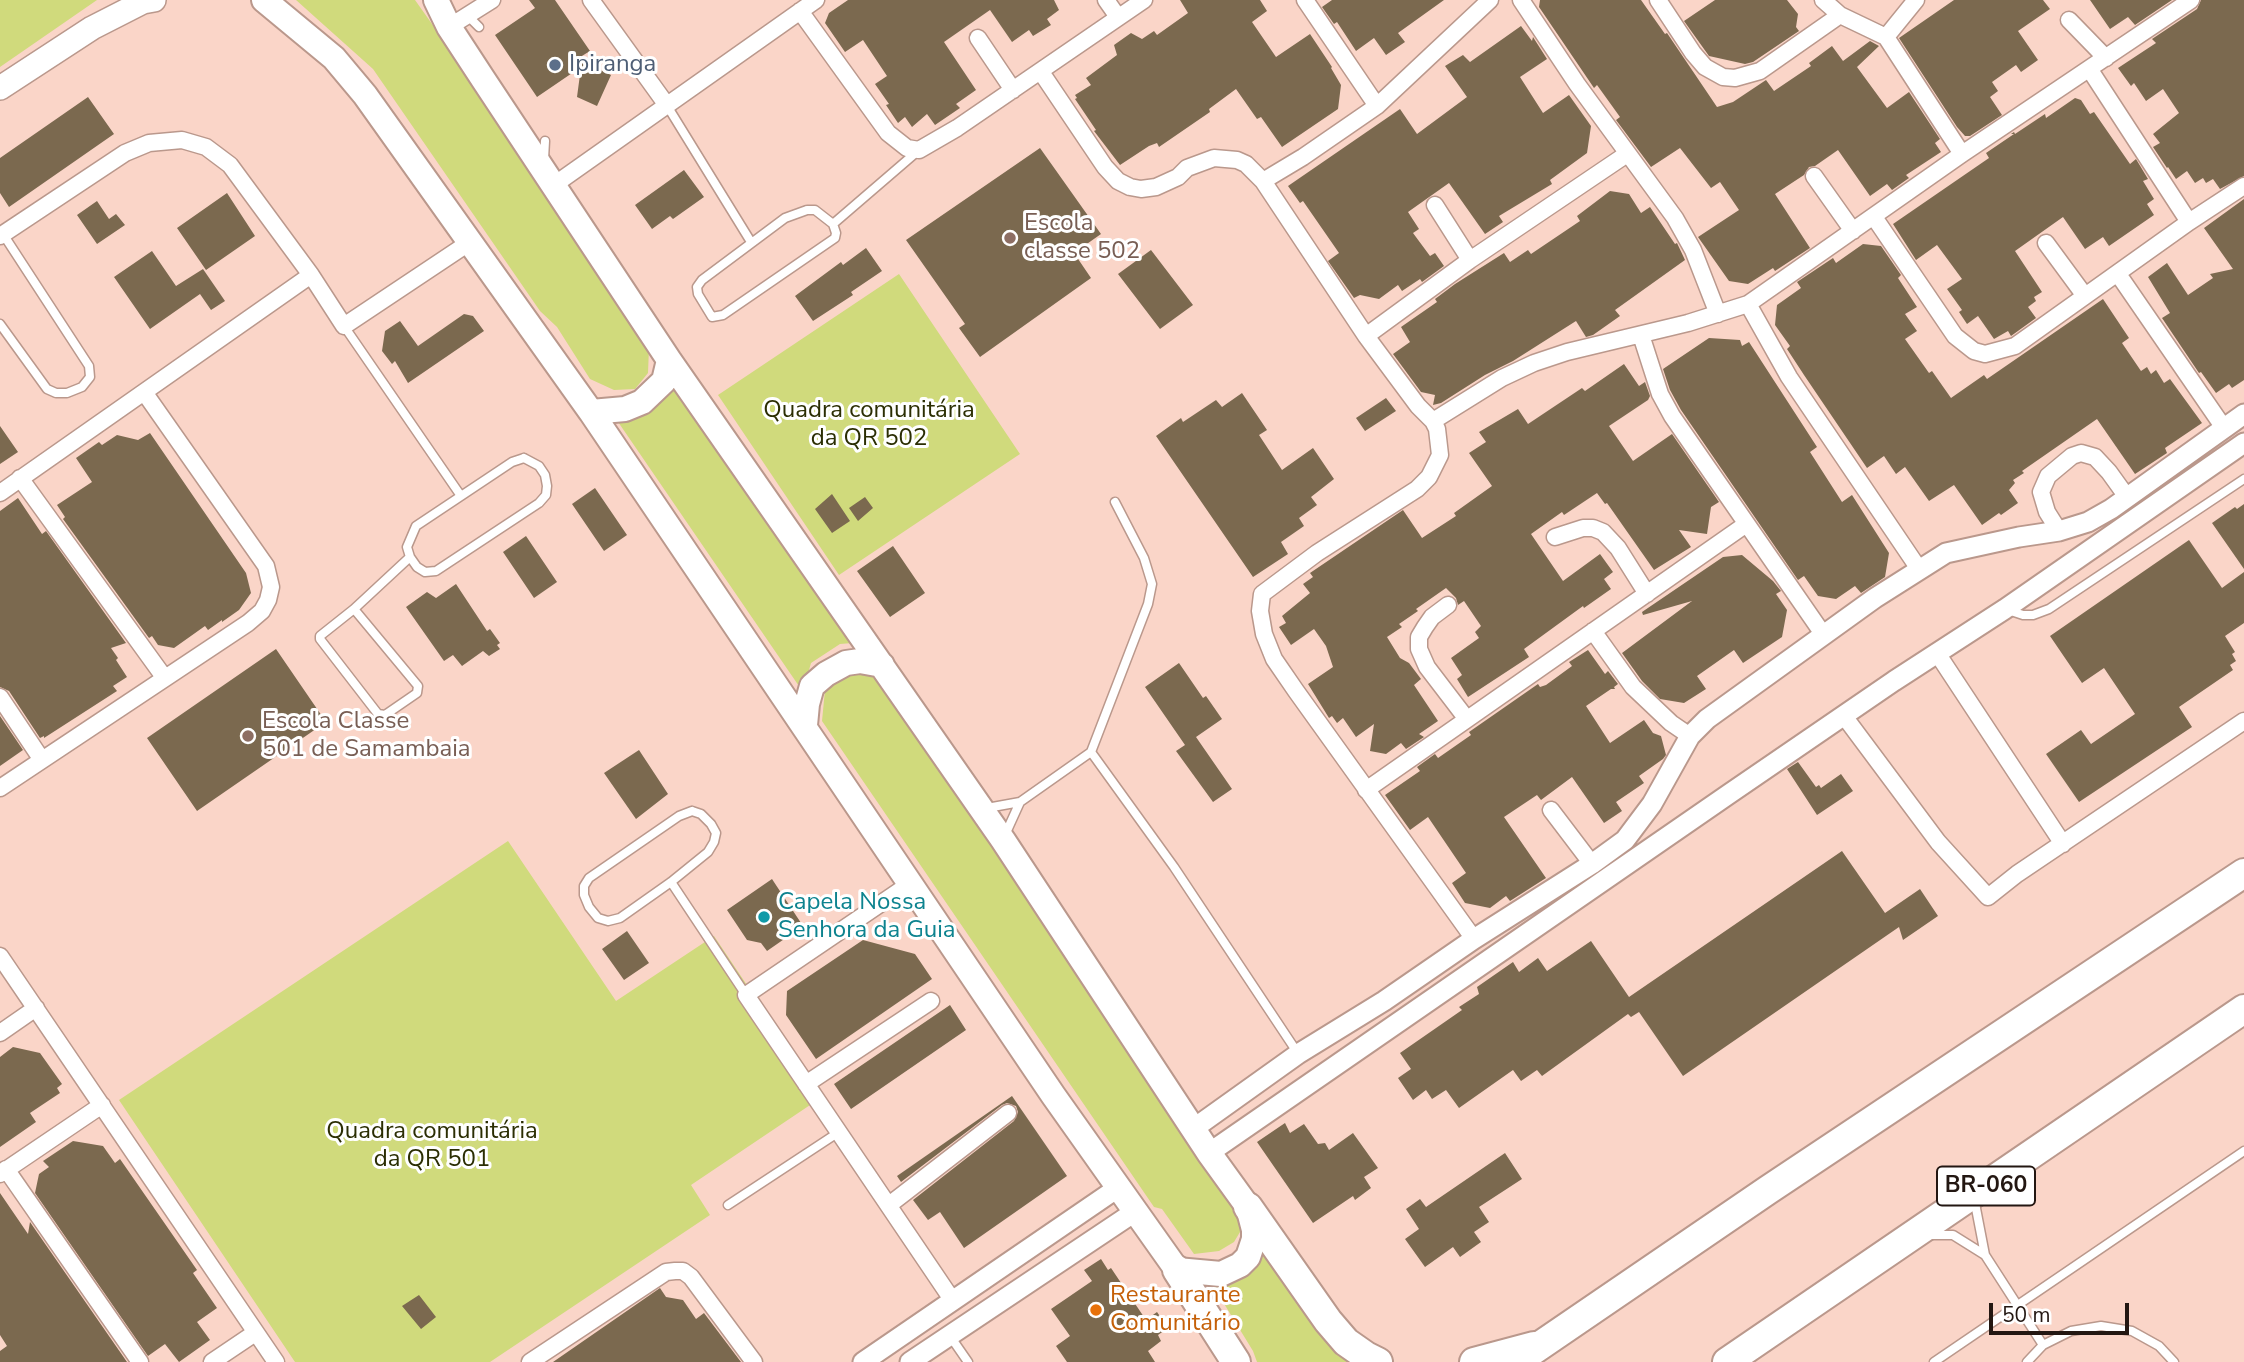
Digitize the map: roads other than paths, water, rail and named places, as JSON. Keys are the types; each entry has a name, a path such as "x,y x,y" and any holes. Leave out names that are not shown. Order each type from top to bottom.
{"highway":[{"path":"1516,1362 1768,1190 2244,873"},
{"name":"BR-060","path":"1727,1362 2244,1009"},
{"path":"1248,1207 1328,1321 1346,1342 1378,1362"},
{"path":"1177,1270 1236,1362"},
{"path":"1474,1362 1543,1343"}],"main road":[{"path":"0,88 92,28 143,2 154,0"},
{"path":"264,0 334,58 365,95 591,412 1053,1095 1177,1270 1221,1274 1240,1265 1248,1257 1254,1239 1248,1207 1209,1153 1003,840 669,360 549,177 458,21 436,0"},
{"path":"591,412 625,409 642,402 664,381 669,360"},
{"path":"805,725 812,686 826,674 846,663 860,661 882,665"}],"street":[{"path":"458,21 492,0"},
{"path":"591,0 666,104"},
{"path":"549,177 666,104 816,0"},
{"path":"1106,0 1118,17"},
{"path":"800,11 888,133 907,148 919,150 957,128 1144,0"},
{"path":"1305,0 1377,106"},
{"path":"1521,0 1627,154 1675,218 1693,250 1718,314"},
{"path":"1658,0 1693,53 1705,67 1723,77 1748,76 1760,71 1840,15"},
{"path":"1823,0 1840,15 1886,37 1962,154"},
{"path":"1886,37 1916,0"},
{"path":"1433,421 1502,378 1534,363 1748,304 1962,154 2191,0"},
{"path":"1262,181 1303,157 1377,106 1484,2"},
{"path":"2069,20 2106,58"},
{"path":"978,38 1013,90"},
{"path":"2090,70 2189,222"},
{"path":"1041,72 1105,167 1118,181 1130,187 1141,190 1156,187 1178,177 1187,168 1214,158 1237,160 1246,164 1262,181 1366,336 1437,429 1440,455 1429,477 1417,489 1317,553 1262,594 1260,611 1264,634 1274,659 1474,939"},
{"path":"1,235 125,153 149,143 182,140 206,147 230,164 311,275 344,326 470,242"},
{"path":"1366,336 1471,260 1627,154"},
{"path":"1814,176 1853,231"},
{"path":"1874,217 1955,336 1974,351 1994,354 2015,346 2244,186"},
{"path":"1435,205 1471,260"},
{"path":"2046,243 2085,296"},
{"path":"2118,274 2224,428"},
{"path":"0,493 311,275"},
{"path":"1748,304 1789,377 1919,569"},
{"path":"1641,335 1660,394 1672,416 1823,634"},
{"path":"0,788 248,622 262,611 268,600 271,587 266,566 144,391"},
{"path":"1193,1129 1298,1054 1384,1001 1625,840 1652,804 1690,736 1730,701 1823,634 1946,553 2059,531 2088,522 2244,414"},
{"path":"1209,1153 2244,443"},
{"path":"2059,531 2047,512 2041,492 2048,476 2072,456 2081,453 2095,457 2127,497"},
{"path":"20,478 164,677"},
{"path":"1366,790 1745,525"},
{"path":"1555,537 1583,528 1603,532 1618,548 1647,594"},
{"path":"1448,605 1432,617 1425,627 1419,637 1419,649 1427,667 1466,718"},
{"path":"1593,631 1633,687 1671,723 1690,736"},
{"path":"1937,653 2063,844"},
{"path":"0,697 42,760"},
{"path":"1844,716 1938,842 1989,897 2017,874 2244,721"},
{"path":"1551,810 1592,864"},
{"path":"911,883 746,995 953,1301"},
{"path":"0,956 276,1362"},
{"path":"806,1084 931,1000"},
{"path":"0,1033 36,1008"},
{"path":"102,1105 3,1172 140,1362"},
{"path":"889,1205 1008,1113"},
{"path":"863,1362 1119,1187"},
{"path":"910,1362 1136,1210"},
{"path":"530,1362 666,1272 676,1270 691,1277 754,1362"},
{"path":"212,1362 255,1333"}],"lane":[{"path":"458,21 480,27"},
{"path":"666,104 751,242"},
{"path":"545,141 549,177"},
{"path":"833,224 919,150"},
{"path":"807,210 815,210 833,224 835,238 723,316 712,317 698,295 697,287 702,280 751,242 785,218 807,210"},
{"path":"0,324 47,389 56,393 67,393 82,387 90,377 89,366 1,235"},
{"path":"344,326 461,496"},
{"path":"523,458 539,466 545,475 546,495 538,503 436,572 425,572 417,567 410,557 407,547 416,526 512,462 523,458"},
{"path":"2005,609 2023,615 2034,615 2049,609 2244,479"},
{"path":"981,809 1020,802 1091,752 1148,604 1152,584 1144,558 1115,502"},
{"path":"355,609 418,686 417,693 385,715 378,714 320,636 355,609 410,557"},
{"path":"1091,752 1174,867 1298,1054"},
{"path":"1003,840 1020,802"},
{"path":"692,811 701,814 716,833 714,842 708,852 671,882 620,918 608,921 598,918 589,908 584,895 584,886 589,878 679,816 692,811"},
{"path":"671,882 746,995"},
{"path":"728,1205 839,1132"},
{"path":"1934,1362 2244,1151"},
{"path":"1974,1194 1986,1255 2043,1345"},
{"path":"1912,1235 1953,1235 1986,1255"},
{"path":"2027,1362 2043,1345 2071,1331 2101,1326 2132,1331 2159,1346 2174,1362"},
{"path":"950,1336 968,1362"}],"place":[{"name":"Ipiranga","path":"555,65"},
{"name":"Escola classe 502","path":"1010,238"},
{"name":"Escola Classe 501 de Samambaia","path":"248,736"},
{"name":"Capela Nossa Senhora da Guia","path":"764,917"},
{"name":"Restaurante Comunitário","path":"1096,1310"}],"park label":[{"name":"Quadra comunitária da QR 502","path":"869,425"},
{"name":"Quadra comunitária da QR 501","path":"432,1146"}]}
